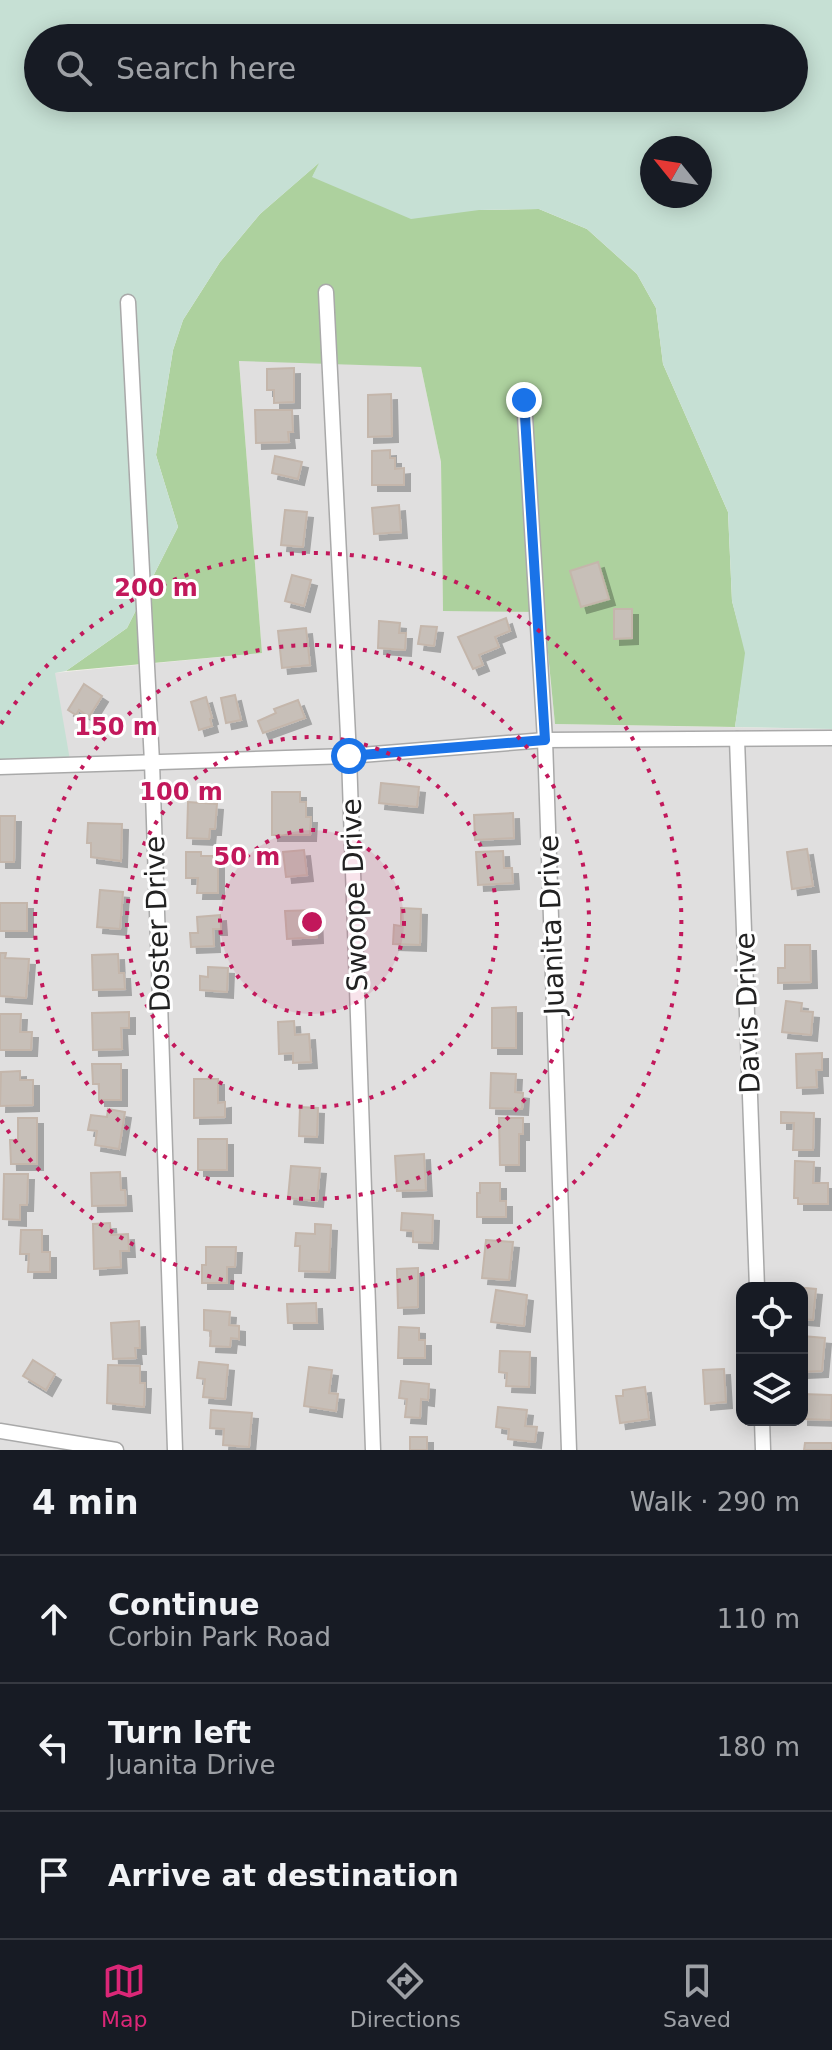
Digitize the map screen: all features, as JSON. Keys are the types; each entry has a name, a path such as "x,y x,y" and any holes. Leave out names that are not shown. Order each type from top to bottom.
{"street":[{"name":"Swoope Drive","path":"326,292 349,756 373,1450"},
{"name":"Doster Drive","path":"128,302 152,762 175,1450"},
{"name":"Juanita Drive","path":"524,400 545,740 569,1450"},
{"path":"0,767 349,756 545,740 832,738"},
{"name":"Davis Drive","path":"737,739 757,1282"},
{"path":"762,1426 763,1450"},
{"path":"0,1431 116,1450"}],"shaded area":[{"path":"239,360 421,367 441,462 443,610 544,612 555,724 832,729 832,1450 0,1450 0,770 55,673 262,653"}],"green space":[{"path":"0,0 832,0 832,729 735,727 745,653 732,601 728,512 663,364 656,308 637,274 587,229 539,209 479,210 411,219 312,177 319,163 260,214 220,262 183,320 173,350 156,455 178,527 127,628 66,671 55,673 71,766 0,770"},
{"path":"321,161 313,176 479,210 539,209 587,229 637,274 656,308 663,364 728,512 732,601 746,653 735,727 555,724 544,612 443,611 441,462 421,367 239,361 262,653 66,671 127,628 178,527 156,455 173,350 183,320 220,262 260,214"}],"building":[{"path":"294,368 294,402 274,403 274,390 267,390 267,369"},
{"path":"391,394 392,436 368,437 368,395"},
{"path":"255,410 292,410 293,432 288,432 289,442 256,443"},
{"path":"390,450 390,458 395,458 395,469 404,468 404,485 372,485 372,451"},
{"path":"275,456 302,462 298,479 272,473"},
{"path":"399,505 401,532 374,534 372,508"},
{"path":"285,510 307,512 303,547 281,545"},
{"path":"598,562 609,599 581,607 570,571"},
{"path":"292,575 311,580 304,606 285,601"},
{"path":"614,609 632,609 632,638 614,639"},
{"path":"506,618 510,631 495,637 499,647 479,655 483,665 473,669 458,637"},
{"path":"379,621 400,623 399,633 406,633 405,650 378,648"},
{"path":"421,626 437,627 434,646 418,644"},
{"path":"306,628 310,665 282,668 278,631"},
{"path":"84,684 102,696 89,717 79,710 76,715 68,710"},
{"path":"235,695 241,720 226,723 221,698"},
{"path":"206,697 212,726 199,730 191,702"},
{"path":"298,700 305,718 263,733 258,721 276,713 274,709"},
{"path":"381,783 419,787 417,807 379,803"},
{"path":"272,792 300,792 300,802 306,802 306,817 311,817 310,835 272,835"},
{"path":"188,802 217,804 215,829 210,829 209,839 187,838"},
{"path":"513,813 514,838 475,840 474,815"},
{"path":"0,816 15,816 14,862 0,862"},
{"path":"88,823 122,824 121,861 91,857 91,843 87,843"},
{"path":"807,849 813,886 792,889 787,852"},
{"path":"304,850 307,875 286,877 283,852"},
{"path":"503,851 504,868 512,868 513,883 478,885 476,852"},
{"path":"186,852 218,856 218,893 197,893 198,878 186,878"},
{"path":"100,890 123,892 120,929 97,927"},
{"path":"0,903 27,903 27,931 0,931"},
{"path":"401,908 421,909 420,945 393,944 394,925 401,926"},
{"path":"316,910 317,937 287,939 285,911"},
{"path":"220,915 221,929 213,929 214,946 191,947 190,933 198,933 197,917"},
{"path":"785,945 810,945 811,982 778,983 778,968 785,968"},
{"path":"0,953 6,953 5,958 29,959 26,998 0,996"},
{"path":"118,954 119,973 124,973 125,989 93,990 92,955"},
{"path":"208,967 228,968 227,992 200,990 200,976 208,977"},
{"path":"786,1001 802,1003 801,1011 813,1012 811,1035 782,1032"},
{"path":"516,1007 516,1048 492,1048 492,1008"},
{"path":"129,1012 129,1028 121,1028 122,1049 93,1050 92,1013"},
{"path":"0,1014 21,1014 20,1032 32,1032 31,1050 0,1050"},
{"path":"294,1021 295,1035 309,1034 311,1062 293,1063 293,1053 279,1054 278,1022"},
{"path":"822,1053 822,1070 816,1070 817,1087 797,1088 796,1054"},
{"path":"92,1064 121,1064 121,1100 99,1100 99,1084 93,1084"},
{"path":"20,1071 20,1080 33,1080 33,1105 0,1106 1,1072"},
{"path":"491,1073 516,1074 515,1092 523,1093 522,1109 490,1108"},
{"path":"194,1079 218,1079 218,1103 225,1102 225,1117 194,1118"},
{"path":"300,1107 318,1108 317,1137 299,1136"},
{"path":"108,1109 125,1112 119,1149 95,1145 97,1131 88,1130 91,1115 107,1117"},
{"path":"781,1112 814,1113 813,1150 793,1150 794,1123 781,1123"},
{"path":"18,1118 37,1118 37,1164 11,1164 10,1140 18,1140"},
{"path":"499,1118 523,1118 523,1134 519,1134 519,1165 500,1165"},
{"path":"198,1139 227,1139 227,1170 198,1170"},
{"path":"424,1154 426,1190 397,1191 395,1156"},
{"path":"795,1161 814,1162 813,1183 828,1183 828,1204 798,1204 798,1198 794,1198"},
{"path":"291,1166 320,1168 317,1201 288,1198"},
{"path":"120,1172 126,1205 92,1206 91,1173"},
{"path":"4,1174 28,1174 27,1205 20,1205 20,1220 3,1219"},
{"path":"480,1183 500,1183 500,1201 506,1201 506,1217 477,1217"},
{"path":"402,1213 433,1215 432,1243 413,1242 413,1231 401,1230"},
{"path":"110,1223 111,1235 128,1234 129,1251 120,1251 121,1267 94,1269 93,1224"},
{"path":"315,1224 331,1225 329,1272 299,1271 300,1246 295,1246 296,1233 315,1234"},
{"path":"21,1230 42,1230 42,1252 50,1252 50,1272 28,1272 29,1254 20,1254"},
{"path":"486,1240 513,1242 509,1280 482,1278"},
{"path":"206,1247 236,1247 235,1267 227,1267 227,1283 202,1283"},
{"path":"418,1268 418,1307 398,1308 397,1269"},
{"path":"808,1288 816,1289 813,1320 808,1320"},
{"path":"496,1290 527,1295 524,1326 491,1322"},
{"path":"316,1303 317,1323 288,1323 287,1304"},
{"path":"204,1310 230,1312 229,1325 239,1326 239,1339 231,1338 230,1347 210,1346 211,1331 204,1330"},
{"path":"139,1321 140,1348 135,1348 136,1358 113,1359 111,1323"},
{"path":"399,1327 419,1328 419,1340 425,1340 425,1358 398,1358"},
{"path":"808,1337 825,1338 822,1371 808,1372"},
{"path":"500,1351 530,1352 529,1387 506,1386 507,1373 499,1372"},
{"path":"33,1360 55,1374 46,1390 23,1376"},
{"path":"199,1362 228,1365 225,1399 203,1397 205,1379 197,1378"},
{"path":"108,1365 140,1366 140,1383 145,1383 144,1407 107,1403"},
{"path":"309,1367 332,1370 329,1393 338,1394 336,1411 304,1406"},
{"path":"724,1369 726,1402 705,1404 703,1370"},
{"path":"401,1381 429,1384 428,1400 421,1399 420,1418 405,1417 407,1399 399,1398"},
{"path":"645,1387 649,1419 620,1423 616,1396 623,1396 623,1390"},
{"path":"808,1394 832,1395 831,1420 808,1419"},
{"path":"498,1407 527,1410 525,1426 537,1427 535,1442 508,1439 509,1429 496,1427"},
{"path":"211,1410 252,1413 249,1447 223,1445 224,1429 210,1428"},
{"path":"410,1437 427,1437 427,1450 410,1450"},
{"path":"805,1443 832,1443 832,1450 804,1450"}],"route":[{"path":"349,756 545,740 524,400"}]}
